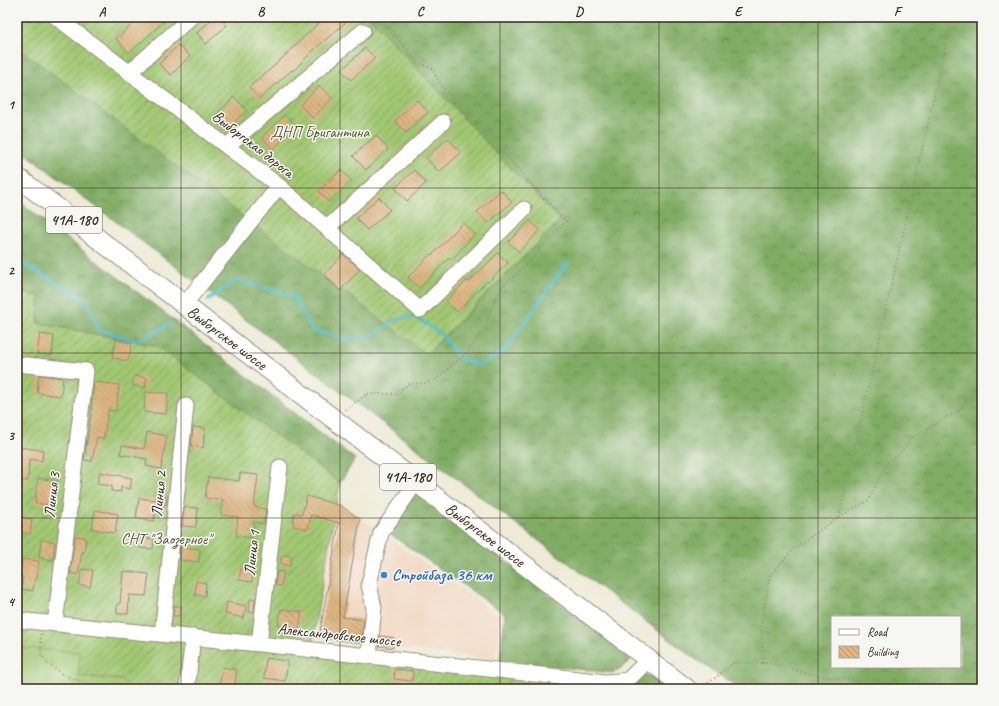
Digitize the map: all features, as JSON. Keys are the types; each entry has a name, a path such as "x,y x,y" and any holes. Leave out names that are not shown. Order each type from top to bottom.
{"main road":[{"name":"Выборгское шоссе","path":"17,177 687,689"}],"street":[{"name":"Выборгская дорога","path":"56,17 279,186 420,310 524,209"},
{"path":"130,72 191,17"},
{"path":"227,146 363,31"},
{"path":"327,228 443,122"},
{"path":"184,305 279,186"},
{"name":"Линия 3","path":"17,364 86,371 55,624"},
{"name":"Линия 2","path":"162,634 186,406"},
{"name":"Линия 1","path":"259,644 280,467"},
{"path":"369,656 374,608 369,584 381,534 416,482"},
{"name":"Александровское шоссе","path":"17,620 369,656 606,686 628,680 648,660"},
{"path":"187,689 193,637"}],"path":[{"path":"334,419 367,394 396,394 408,384 433,382 470,350 485,327 494,302 502,287 520,271 566,221 526,179 493,140 456,103 435,76 432,68 418,63 387,26 376,17"},
{"path":"839,517 952,17"},
{"path":"763,663 761,626 770,575 796,547 839,517 869,500 888,463 901,452 910,438 958,411 982,384"},
{"path":"40,643 41,654 48,664 66,676 103,689"},
{"path":"698,689 714,679 733,663 770,663 815,675 869,683 891,683 925,689"}],"shaded area":[{"name":"Стройбаза 36 км","path":"340,503 501,617 496,660 317,638"}],"green space":[{"name":"ДНП Бригантина","path":"17,17 369,17 560,221 427,354 17,47"},
{"path":"369,17 982,17 982,689 740,689 698,661 17,147 17,47 43,67 559,221"},
{"path":"17,200 355,459 340,483 157,346 38,323 39,296 17,293"},
{"name":"СНТ \"Заозерное\"","path":"17,293 39,296 38,323 157,346 340,483 312,650 625,687 626,689 17,689"},
{"path":"415,492 632,658 627,664 613,673 500,660 505,614 388,533"},
{"path":"17,648 80,652 79,676 122,680 132,689 17,689"},
{"path":"643,674 648,675 667,689 626,689 625,687 632,686"}],"building":[{"path":"140,17 169,17 129,53 116,39"},
{"path":"214,17 219,17 227,25 206,44 197,33"},
{"path":"325,17 352,17 317,47 293,71 292,70 259,99 249,87 274,66"},
{"path":"178,45 190,56 171,75 159,64"},
{"path":"365,48 375,58 351,80 341,70"},
{"path":"319,86 332,98 313,118 300,105"},
{"path":"234,97 247,110 225,131 212,118"},
{"path":"417,100 428,112 406,133 395,121"},
{"path":"285,115 297,126 273,149 262,137"},
{"path":"376,135 388,149 366,170 353,156"},
{"path":"448,138 461,153 439,172 426,158"},
{"path":"341,170 352,181 329,202 319,191"},
{"path":"414,170 426,183 407,201 395,188"},
{"path":"501,190 512,202 488,223 477,212"},
{"path":"379,197 390,210 367,230 356,218"},
{"path":"530,220 540,230 519,252 508,242"},
{"path":"463,223 475,234 452,259 450,257 420,288 408,277"},
{"path":"498,253 508,263 488,282 487,281 457,312 446,301 467,280 469,282"},
{"path":"343,254 360,269 340,291 324,275"},
{"path":"40,334 54,336 52,356 37,354"},
{"path":"116,340 132,343 128,361 112,358"},
{"path":"39,375 63,378 61,396 37,393"},
{"path":"134,376 147,378 145,388 132,385"},
{"path":"94,382 119,385 116,411 108,410 104,438 97,437 92,461 84,460 92,408"},
{"path":"145,392 168,393 166,414 144,412"},
{"path":"193,427 205,428 203,448 191,446"},
{"path":"147,432 167,436 161,469 146,466 147,459 120,454 122,445 144,449"},
{"path":"17,447 43,450 42,461 29,459 28,481 18,480 19,457 17,457"},
{"path":"100,472 132,478 130,489 121,487 121,492 111,491 112,486 97,484"},
{"path":"240,473 258,475 254,507 266,509 264,524 254,522 252,538 236,536 238,517 221,515 223,500 205,498 208,477 239,481"},
{"path":"38,478 58,481 54,506 35,503"},
{"path":"160,496 167,496 166,505 159,505"},
{"path":"307,496 341,506 360,519 343,617 364,620 361,643 319,637 339,523 311,515 308,529 293,526 294,513 302,514"},
{"path":"139,498 157,500 154,521 136,518"},
{"path":"184,507 198,508 196,527 182,526"},
{"path":"95,510 118,514 115,533 92,529"},
{"path":"17,517 32,519 30,534 17,532"},
{"path":"75,536 86,537 84,553 82,552 78,575 70,573"},
{"path":"141,538 154,539 153,549 140,548"},
{"path":"41,540 55,542 53,560 39,558"},
{"path":"181,547 200,549 199,562 180,560"},
{"path":"282,555 291,556 290,566 281,564"},
{"path":"22,559 39,561 37,578 35,578 33,591 21,589 23,577 20,576"},
{"path":"241,568 254,571 252,582 239,580"},
{"path":"82,569 93,570 90,587 79,585"},
{"path":"123,571 149,574 146,596 129,595 128,614 117,614 117,604 120,604"},
{"path":"277,571 284,572 281,586 275,585"},
{"path":"196,581 206,583 205,596 195,595"},
{"path":"250,599 255,599 254,612 249,612"},
{"path":"227,602 246,606 244,618 225,614"},
{"path":"174,606 181,606 180,616 173,616"},
{"path":"281,609 302,612 299,629 278,625"},
{"path":"380,636 394,638 393,648 379,646"},
{"path":"266,658 288,661 285,681 264,678"},
{"path":"223,667 237,670 234,689 219,687"},
{"path":"395,669 413,671 412,681 394,679"}],"waterway":[{"path":"17,260 86,300 100,330 136,341 171,324"},
{"path":"208,300 237,280 293,296 312,330 346,339 373,335 394,320 414,316 441,334 462,360 480,365 502,353 568,263"}],"place":[{"name":"Стройбаза 36 км","path":"384,575"}]}
